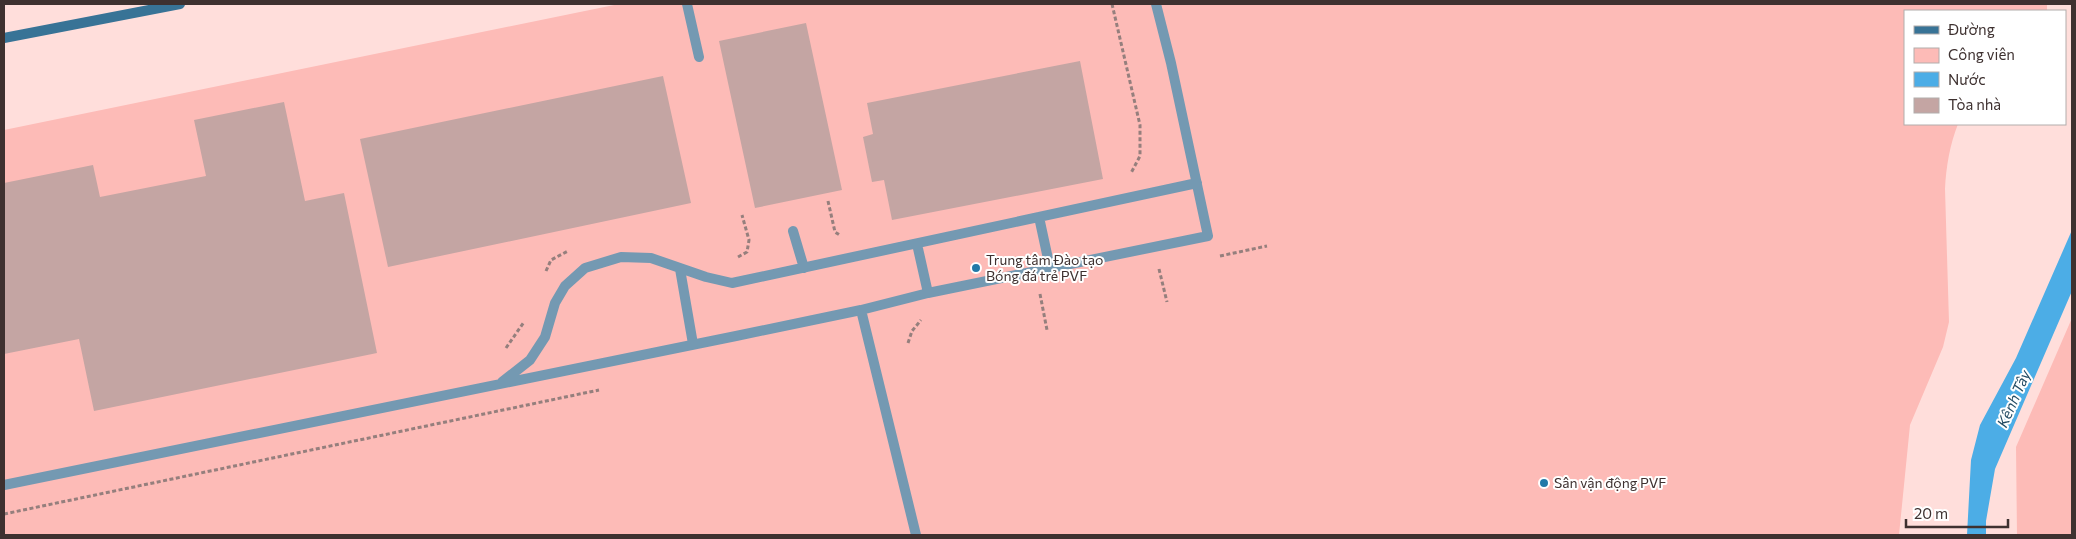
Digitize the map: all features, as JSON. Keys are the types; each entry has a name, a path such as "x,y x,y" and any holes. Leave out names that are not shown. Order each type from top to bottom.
{"main road":[{"path":"4,38 180,4"}],"lane":[{"path":"687,4 699,56"},
{"path":"4,486 861,310 928,293 1208,236 1156,4"},
{"path":"500,384 530,360 545,338 555,303 564,286 585,268 621,257 651,258 680,269 732,283 1197,183"},
{"path":"1039,217 1050,268"},
{"path":"793,231 804,268"},
{"path":"917,244 928,293"},
{"path":"680,269 693,344"},
{"path":"861,310 916,535"}],"path":[{"path":"1112,4 1140,125 1140,156 1132,173 1124,177"},
{"path":"828,201 835,232 842,238"},
{"path":"728,259 738,257 747,252 749,240 742,214"},
{"path":"1153,247 1167,302"},
{"path":"544,275 551,260 564,252 574,250"},
{"path":"1036,271 1047,330"},
{"path":"505,350 524,322 527,314"},
{"path":"4,514 604,389"}],"green space":[{"name":"Trung tâm Đào tạo Bóng đá trẻ PVF","path":"619,4 2047,4 2047,10 1904,10 1904,125 1958,125 1949,156 1945,189 1949,322 1943,347 1910,425 1899,535 4,535 4,130"},
{"path":"2072,318 2072,535 2017,535 2016,447"}],"water":[{"name":"Kênh Tây","path":"2072,230 2072,291 1995,469 1986,521 1986,535 1967,535 1971,460 1980,425 2016,358"}],"building":[{"path":"806,23 842,190 755,208 719,41"},
{"path":"1080,61 1103,179 892,220 884,180 872,182 863,137 873,134 867,103"},
{"path":"663,76 691,203 388,267 360,139"},
{"path":"284,102 305,201 344,193 377,353 94,411 79,339 4,354 4,183 93,165 100,197 206,176 194,120"}],"place":[{"name":"Trung tâm Đào tạo Bóng đá trẻ PVF","path":"976,268"},
{"name":"Sân vận động PVF","path":"1544,483"}]}
